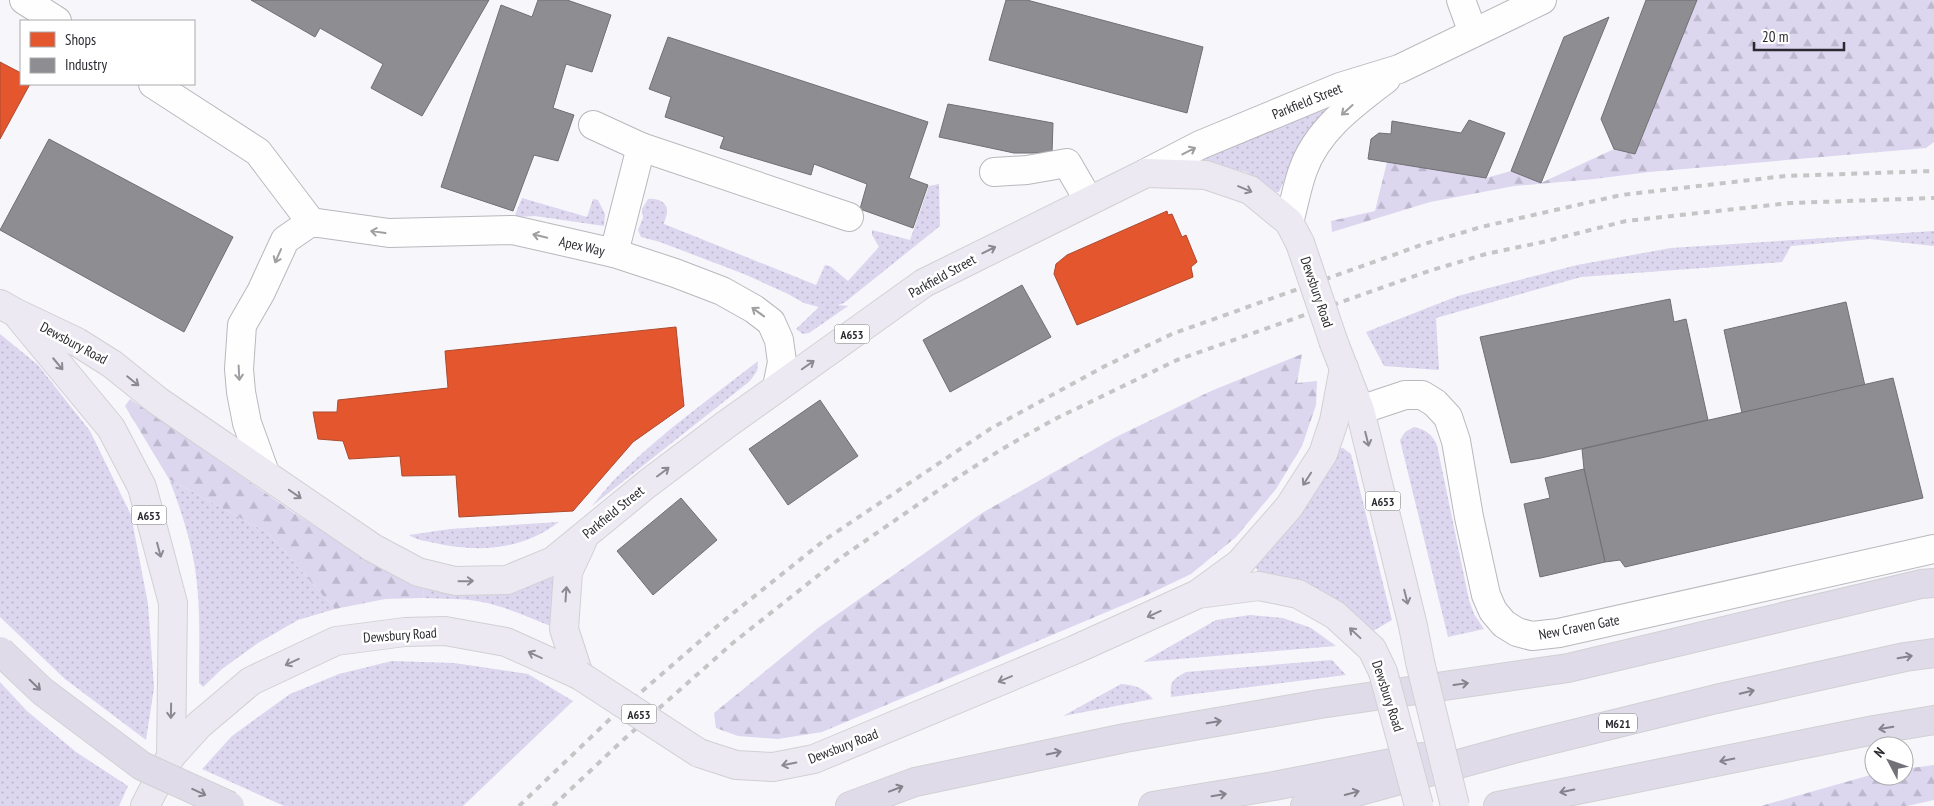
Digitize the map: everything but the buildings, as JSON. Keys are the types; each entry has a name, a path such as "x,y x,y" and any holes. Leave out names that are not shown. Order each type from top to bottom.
{"highway":[{"path":"850,806 915,782 1125,738 1329,702 1568,668 1921,584 1934,583"},
{"path":"0,651 42,691 142,766 230,806"},
{"name":"M621","path":"1305,806 1517,748 1716,699 1904,656 1934,653"},
{"path":"1153,806 1274,786 1716,699"},
{"path":"1498,806 1874,730 1934,720"}],"main road":[{"name":"Parkfield Street","path":"418,572 455,581 507,580 553,561 647,484 777,387 924,282 1146,173"},
{"name":"A653","path":"1146,173 1206,175 1250,190 1295,232"},
{"name":"Dewsbury Road","path":"1295,232 1360,410 1455,806"},
{"name":"A653","path":"8,309 111,428 142,487 173,603 170,756"},
{"name":"Dewsbury Road","path":"8,309 77,342 112,364 158,401 372,548 418,572"},
{"name":"A653","path":"1198,594 1240,563 1289,507 1324,454 1334,421 1339,355"},
{"name":"A653","path":"579,675 564,629 568,572 585,536"},
{"name":"Dewsbury Road","path":"145,806 170,756 199,725 251,681 336,641 405,632 445,631 506,642 579,675 699,753 736,765 773,767 814,759 1074,650 1198,594 1259,586 1298,594 1335,615 1372,649 1383,672 1420,806"}],"street":[{"path":"24,0 55,20"},
{"path":"1461,0 1473,33"},
{"name":"Parkfield Street","path":"1146,173 1200,145 1340,87 1399,69 1542,0"},
{"name":"Parkfield Street","path":"1295,232 1303,170 1312,151 1333,123 1357,101 1399,69"},
{"path":"155,85 258,152 311,222 285,240 261,292 242,325 238,369 241,392 247,423 265,473"},
{"path":"593,125 641,147 849,218"},
{"path":"614,253 641,147"},
{"path":"994,172 1027,170 1067,163 1088,201"},
{"name":"Apex Way","path":"311,222 389,234 513,230 614,253 675,273 722,291 754,309 772,322 779,340 782,362 777,387"},
{"name":"New Craven Gate","path":"1360,410 1405,394 1422,395 1435,403 1448,417 1456,442 1469,517 1486,596 1493,611 1504,624 1517,632 1532,636 1559,633 1934,549"}],"green space":[{"path":"1697,0 1934,0 1934,142 1926,148 1649,172 1514,186 1430,202 1332,232 1331,221 1375,211 1387,162 1486,178 1511,171 1541,183 1614,149 1635,154"},
{"path":"1348,87 1299,147 1279,192 1276,192 1246,172 1196,163"},
{"path":"939,184 940,226 844,303 838,305 848,306 809,333 803,334 796,329 819,307 804,303 744,274 660,242 641,237 638,230 643,218 642,209 648,199 655,199 661,201 666,206 667,214 664,224 816,285 825,265 830,266 848,281 879,247 872,235 872,230 910,240 929,186"},
{"path":"522,198 587,217 593,199 598,200 605,214 604,226 535,216 516,217 515,215"},
{"path":"1934,231 1934,246 1870,239 1791,246 1782,262 1581,277 1436,318 1439,370 1384,366 1366,332 1458,296 1577,265 1671,248"},
{"path":"0,334 38,365 90,431 131,515 148,604 154,688 146,740 65,679 0,617"},
{"path":"1302,354 1297,383 1317,381 1316,405 1302,446 1276,489 1236,537 1191,574 1147,595 822,732 778,739 738,736 716,728 714,713 818,628 982,513 1116,437 1211,391"},
{"path":"758,361 757,371 750,381 592,506 618,476 654,442"},
{"path":"130,399 294,513 399,579 424,589 423,598 385,599 335,609 268,533 169,479 125,406"},
{"path":"1414,427 1428,433 1437,445 1469,600 1474,614 1484,629 1448,637 1400,440 1405,432"},
{"path":"1343,448 1351,454 1392,620 1368,634 1258,573 1256,567 1257,562 1337,449"},
{"path":"169,479 268,533 335,609 298,620 258,643 222,669 203,687 199,683 199,611 195,568 184,522"},
{"path":"559,522 530,538 515,544 499,547 467,548 451,546 421,540 409,535 450,529"},
{"path":"352,549 399,574 552,574 555,577 553,627 491,604 460,599 423,598 424,589 399,579"},
{"path":"1250,615 1283,618 1311,628 1336,646 1143,662 1216,620"},
{"path":"1332,660 1346,675 1171,697 1173,682 1186,672"},
{"path":"392,661 454,663 528,674 573,701 463,806 284,806 202,769 232,736 290,694 339,674"},
{"path":"0,682 27,711 76,752 128,786 119,806 0,806"},
{"path":"1121,684 1139,688 1153,699 1063,716"},
{"path":"1934,765 1934,800 1907,806 1761,806 1864,777 1864,786 1914,786 1914,768"}],"railway":[{"path":"519,806 610,719 722,622 826,539 990,429 1105,366 1172,334 1424,244 1481,227 1621,195 1785,176 1934,171"},
{"path":"553,806 623,740 734,642 839,559 1002,449 1053,420 1177,360 1429,271 1486,254 1626,221 1790,203 1934,198"}]}
